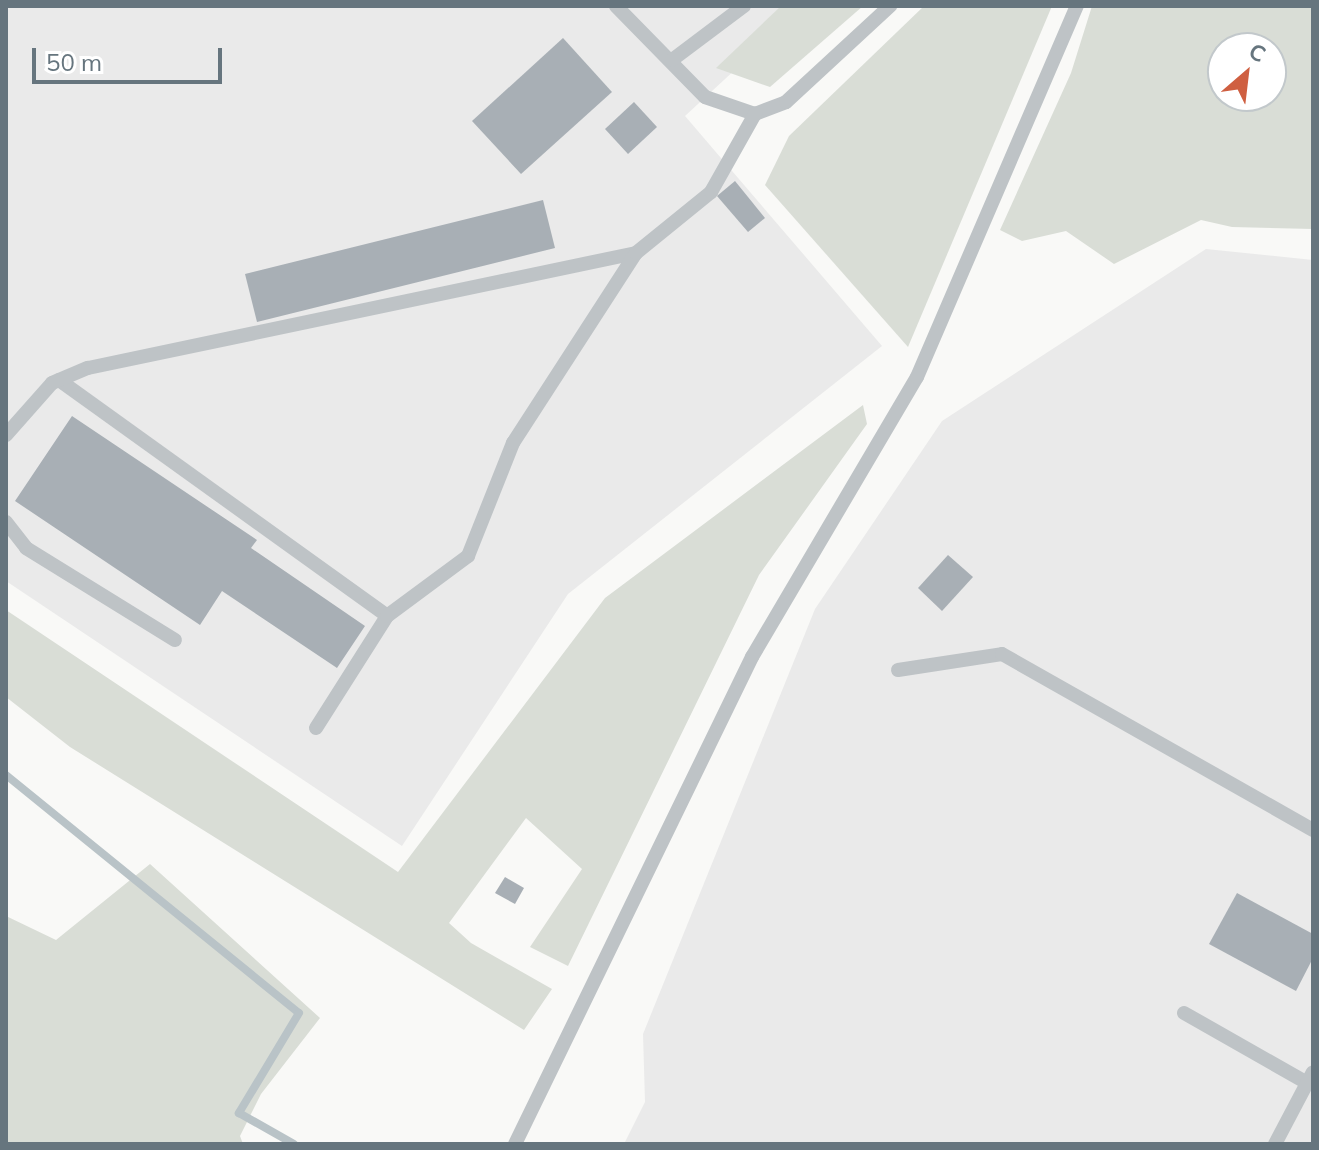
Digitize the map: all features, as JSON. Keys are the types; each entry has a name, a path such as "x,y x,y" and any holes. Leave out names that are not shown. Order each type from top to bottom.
{"lane":[{"path":"616,6 705,97 755,114"},
{"path":"672,60 744,6"},
{"path":"316,728 387,616 468,556 513,443 636,253 711,192 755,114 786,102 890,6"},
{"path":"515,1144 752,657 917,377 1077,6"},
{"path":"6,435 59,380 88,368 636,253"},
{"path":"59,380 387,616"},
{"path":"6,522 26,548 175,640"},
{"path":"898,670 1002,654 1313,830"},
{"path":"1184,1013 1310,1077 1275,1144"}],"shaded area":[{"path":"6,6 804,6 685,116 882,346 568,594 402,846 6,581"},
{"path":"781,6 863,6 770,87 716,68"},
{"path":"924,6 1052,6 908,347 765,185 789,136"},
{"path":"1092,6 1313,6 1313,229 1232,227 1201,220 1114,264 1066,231 1022,241 1000,230 1071,73"},
{"path":"1206,249 1313,260 1313,1144 624,1144 645,1102 643,1034 815,609 942,421"},
{"path":"863,405 867,424 759,575 568,966 530,947 582,869 526,818 449,923 471,943 552,989 524,1030 70,747 6,697 6,610 398,872 605,598"},
{"path":"150,864 320,1018 261,1094 240,1136 243,1144 6,1144 6,916 56,940"}],"building":[{"path":"563,38 612,92 521,174 472,121"},
{"path":"634,102 657,127 628,154 605,129"},
{"path":"735,181 765,218 748,232 717,196"},
{"path":"543,200 555,248 257,322 245,274"},
{"path":"72,416 257,540 251,548 365,626 337,668 222,591 200,625 15,501"},
{"path":"948,555 973,577 942,611 918,588"},
{"path":"505,877 524,888 515,904 495,893"},
{"path":"1237,893 1313,934 1313,958 1296,991 1209,944"}],"waterway":[{"path":"6,775 299,1013 239,1113 294,1144"}]}
